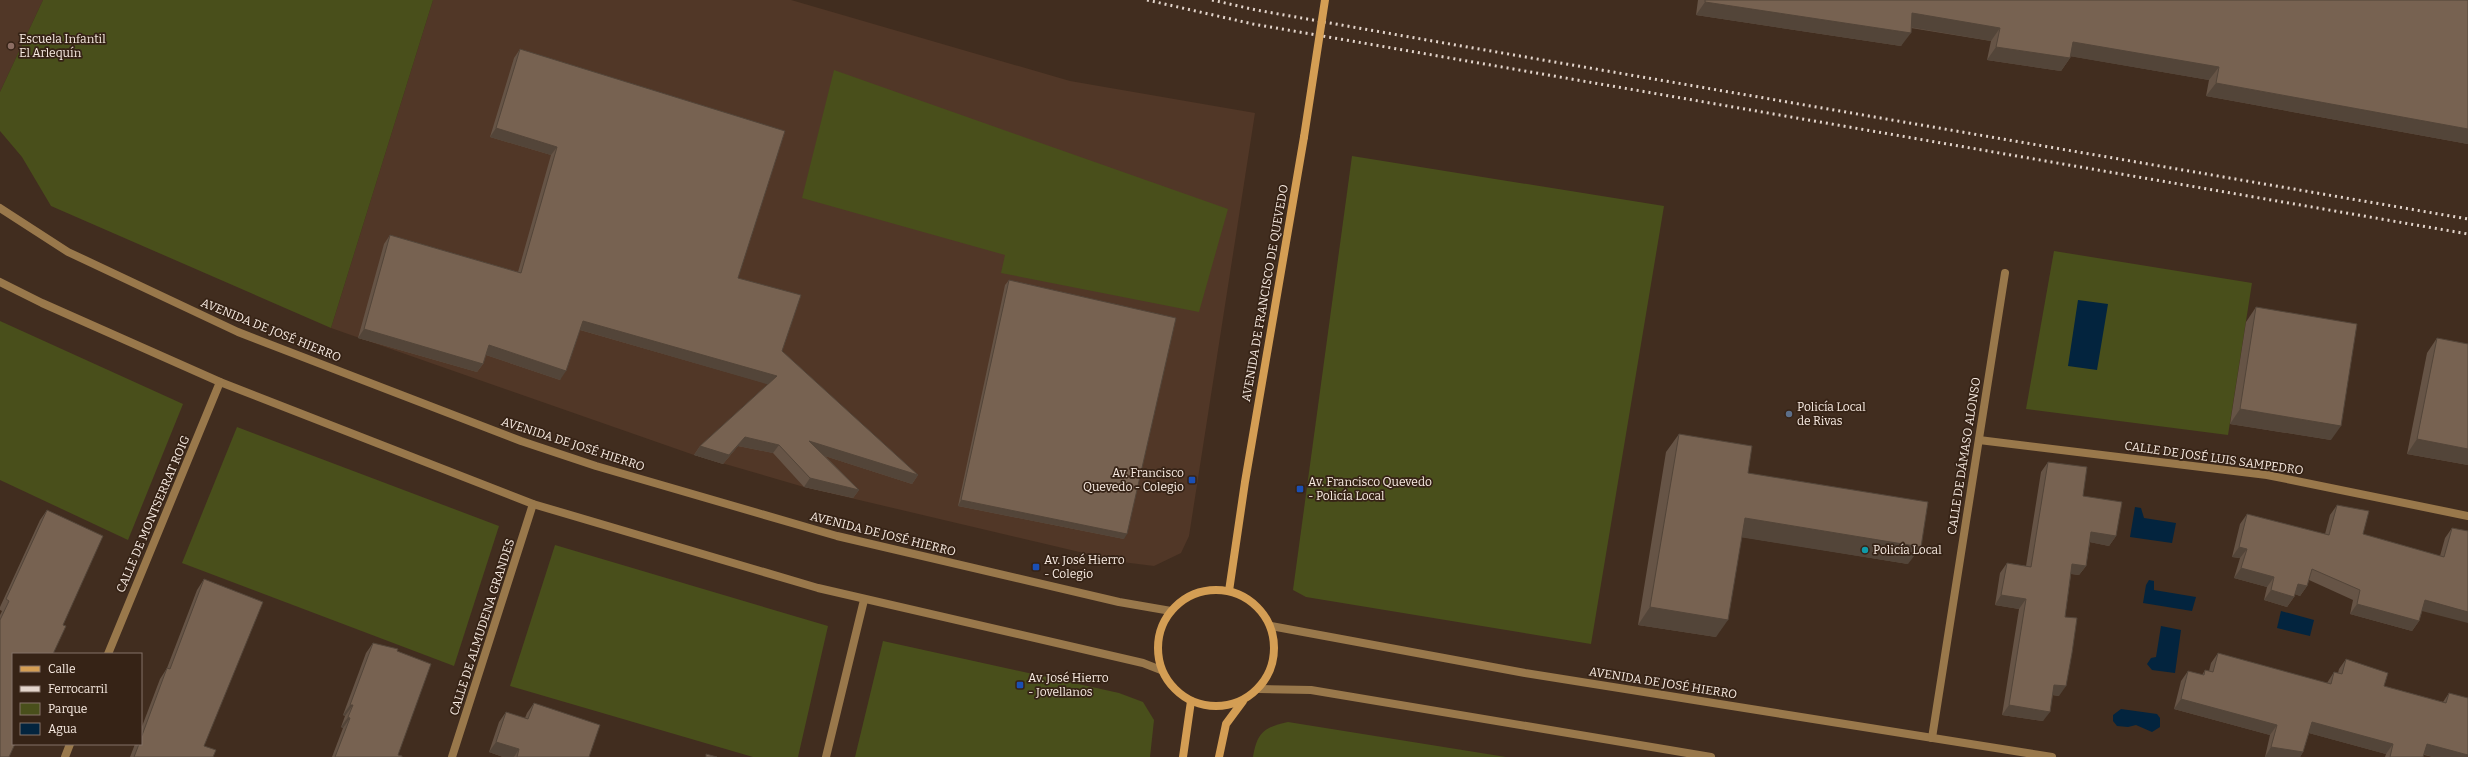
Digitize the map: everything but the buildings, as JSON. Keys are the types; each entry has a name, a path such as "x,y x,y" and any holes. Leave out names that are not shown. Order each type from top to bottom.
{"street":[{"name":"AVENIDA DE FRANCISCO DE QUEVEDO","path":"1230,591 1245,482 1304,137 1325,0"},
{"name":"AVENIDA DE JOSÉ HIERRO","path":"0,208 68,252 238,332 521,441 596,466 838,536 1119,602 1171,611"},
{"name":"CALLE DE DÁMASO ALONSO","path":"1932,738 2005,273"},
{"path":"0,282 42,303 220,382 534,504 864,600 1143,664 1161,670"},
{"name":"CALLE DE MONTSERRAT ROIG","path":"108,653 220,382"},
{"name":"CALLE DE JOSÉ LUIS SAMPEDRO","path":"1979,440 2267,475 2468,516"},
{"name":"CALLE DE ALMUDENA GRANDES","path":"452,757 534,504"},
{"path":"1219,757 1226,724 1244,700 1259,689 1268,676 1274,662 1276,646 1271,626 1263,613 1248,599 1230,591 1216,590 1202,591 1189,596 1171,611 1159,638 1158,650 1161,670 1177,692 1191,701 1208,706 1226,706 1244,700"},
{"path":"826,757 864,600"},
{"name":"AVENIDA DE JOSÉ HIERRO","path":"1271,626 1525,673 2052,757"},
{"path":"1259,689 1311,690 1711,757"},
{"path":"1183,757 1191,701"},
{"path":"65,757 70,745"}],"shaded area":[{"name":"Escuela Infantil El Arlequín","path":"0,0 43,0 0,92"},
{"path":"433,0 791,0 1070,81 1255,113 1189,536 1181,553 1154,566 1122,562 804,487 694,455 331,328"}],"green space":[{"path":"43,0 433,0 331,328 51,206 22,157 0,131 0,92"},
{"path":"834,70 1228,209 1199,312 1001,273 1005,255 802,198"},
{"path":"1352,156 1664,206 1591,644 1306,597 1293,590"},
{"path":"2054,251 2252,283 2228,435 2026,409"},
{"path":"0,321 183,404 128,540 0,480"},
{"path":"237,427 499,526 454,666 182,563"},
{"path":"555,545 828,626 798,757 753,757 510,686"},
{"path":"883,641 1119,693 1143,702 1154,720 1150,757 855,757"},
{"path":"1288,722 1506,757 1253,757 1257,742 1263,732 1273,726"}],"water":[{"path":"2078,300 2108,304 2097,370 2068,366"},
{"path":"2135,507 2141,508 2144,518 2176,523 2172,543 2130,537"},
{"path":"2149,580 2154,581 2154,590 2196,597 2192,611 2143,603 2146,585"},
{"path":"2281,611 2314,620 2310,636 2277,628"},
{"path":"2161,626 2181,630 2175,673 2152,670 2147,664 2151,658 2156,657"},
{"path":"2121,709 2157,714 2160,718 2160,727 2152,732 2136,725 2128,727 2117,726 2113,721 2113,715"}],"railway":[{"path":"1147,0 1253,24 2468,234"},
{"path":"1212,0 1256,10 1421,39 2468,219"}],"place":[{"name":"Escuela Infantil El Arlequín","path":"11,46"},
{"name":"Policía Local de Rivas","path":"1789,414"},
{"name":"Av. Francisco Quevedo - Colegio","path":"1192,480"},
{"name":"Av. Francisco Quevedo - Policía Local","path":"1300,489"},
{"name":"Policía Local","path":"1865,550"},
{"name":"Av. José Hierro - Colegio","path":"1036,567"},
{"name":"Av. José Hierro - Jovellanos","path":"1020,685"}]}
